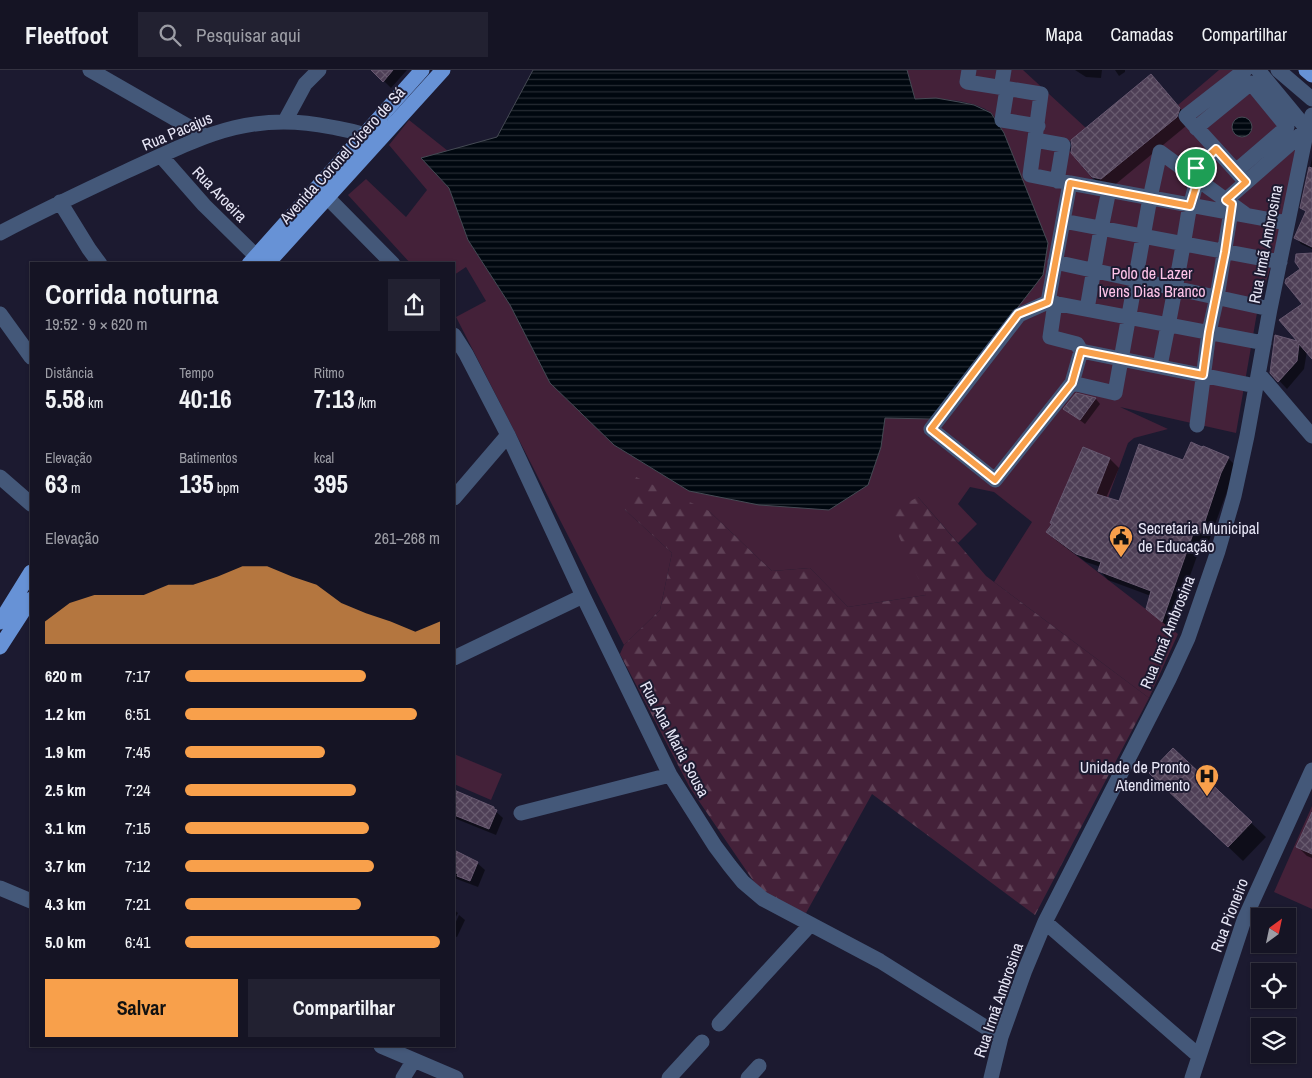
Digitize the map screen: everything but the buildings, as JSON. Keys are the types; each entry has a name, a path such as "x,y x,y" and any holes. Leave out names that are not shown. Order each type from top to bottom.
{"main road":[{"name":"Avenida Coronel Cícero de Sá","path":"257,261 317,186 422,70"},
{"name":"Avenida Coronel Cícero de Sá","path":"257,261 328,198 442,70"},
{"path":"1306,70 1312,75"},
{"path":"0,622 30,574"},
{"path":"0,647 30,601"}],"street":[{"path":"90,70 205,136"},
{"path":"285,121 305,84 319,70"},
{"path":"969,70 967,82 1041,94 1030,175 1190,206 1229,206"},
{"path":"1004,70 1002,120 1063,145 1063,221 1055,262 1051,303 1050,337 1077,344 1081,351 1072,383 995,480 931,429 1018,314 1051,303 1264,343"},
{"path":"1278,70 1312,99"},
{"path":"1241,177 1186,116 1254,74 1291,122 1310,126"},
{"name":"Rua Pacajus","path":"0,233 60,202 205,136 246,125 285,121 313,123 364,133 379,140"},
{"path":"1197,425 1209,332 1225,252 1229,206 1241,177 1291,122"},
{"path":"1241,177 1310,126"},
{"name":"Rua Irmã Ambrosina","path":"991,1078 1001,1037 1025,970 1045,922 1165,688 1188,638 1227,523 1247,436 1287,223 1310,126"},
{"path":"1160,366 1190,206 1198,180 1196,168 1216,149"},
{"path":"1072,383 1115,393 1160,152 1229,206 1248,216 1287,223"},
{"name":"Rua Aroeira","path":"160,156 257,261"},
{"path":"317,186 390,262"},
{"path":"1087,309 1109,190"},
{"path":"60,202 99,262"},
{"path":"1063,221 1280,262"},
{"path":"1055,262 1270,309"},
{"path":"0,314 30,356"},
{"name":"Rua Ana Maria Sousa","path":"455,336 508,435 583,596 670,775 715,846 743,882 763,899 897,971 1001,1037"},
{"path":"1081,351 1203,375 1258,380 1312,436"},
{"path":"455,497 508,435"},
{"path":"0,477 30,503"},
{"path":"455,658 583,596"},
{"name":"Rua Pioneiro","path":"1192,1078 1247,913 1312,770"},
{"path":"521,813 670,775"},
{"path":"0,888 30,901"},
{"path":"1045,922 1198,1056"},
{"path":"719,1024 810,925"},
{"path":"669,1078 702,1042"},
{"path":"383,1047 456,1078"},
{"path":"403,1078 414,1060"},
{"path":"748,1078 759,1066"}],"green space":[{"name":"Polo de Lazer Ivens Dias Branco","path":"907,70 1023,70 1086,128 1065,145 1096,183 1183,112 1178,105 1219,70 1246,70 1299,136 1273,260 1258,307 1236,433 1120,407 1168,429 1134,438 1128,443 1108,498 1096,494 1110,458 1083,447 1050,523 1051,525 1046,532 1178,634 1149,698 994,582 1032,522 994,492 970,487 958,504 977,524 958,543 918,497 926,595 848,607 810,568 772,571 709,511 624,509 672,553 660,610 624,645 456,317 486,301 466,267 455,274 455,262 409,262 348,195 366,179 406,217 427,190 389,145 409,120 448,151 421,158 449,188 468,240 510,305 550,383 614,445 689,491 881,447 885,418 1004,133 993,115 984,108 965,102 944,99 915,99"},
{"path":"636,477 709,511 772,571 810,568 848,607 926,595 888,513 918,497 986,576 1149,698 1035,915 872,794 806,913 765,898 690,788 620,654 624,645 660,610 672,553 624,509"},
{"path":"455,754 502,774 491,800 455,784"},
{"path":"1312,806 1312,909 1274,892"}],"shaded area":[{"path":"533,70 907,70 915,99 936,98 959,102 974,105 991,113 1004,133 1048,243 1043,275 931,419 885,418 881,447 868,485 829,510 759,505 689,491 614,445 550,383 510,305 468,240 449,188 421,158 497,137"},
{"path":"1242,117 1249,120 1252,127 1249,134 1242,137 1235,134 1232,127 1235,120"}],"place":[{"name":"Secretaria Municipal de Educação","path":"1121,558"},
{"name":"Unidade de Pronto Atendimento","path":"1207,797"}],"route":[{"path":"1216,149 1246,182 1226,200 1232,204 1203,375 1081,351 1072,383 995,480 931,429 1018,314 1048,302 1070,183 1190,206 1198,180 1196,168 1216,149"}]}
